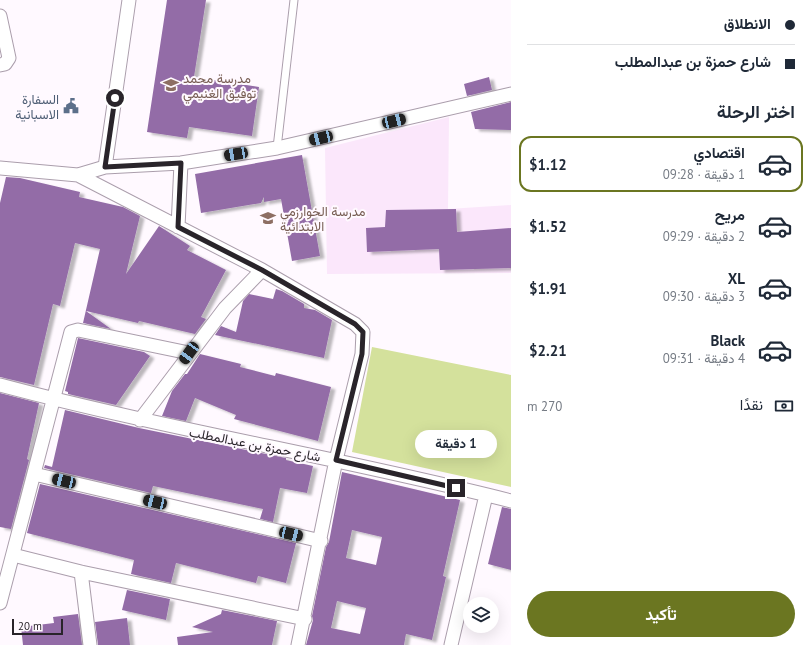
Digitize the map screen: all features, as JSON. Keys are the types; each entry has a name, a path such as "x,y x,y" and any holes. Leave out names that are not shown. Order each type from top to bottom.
{"street":[{"path":"105,167 129,0"},
{"path":"0,16 9,58 5,64 0,65"},
{"path":"0,169 78,175 105,167 181,163 277,148 511,94"},
{"path":"178,227 181,163"},
{"path":"78,175 262,270 355,324 363,332 362,354 336,460 321,541 298,645"},
{"path":"140,420 189,353 225,308 262,270"},
{"path":"0,603 70,335 74,330 189,353"},
{"name":"شارع حمزة بن عبدالمطلب","path":"0,385 54,400 140,420 336,460 511,501"},
{"path":"34,474 321,541"},
{"path":"451,645 486,495"},
{"path":"13,555 81,572 304,619"},
{"path":"81,572 90,645"}],"lane":[{"path":"277,148 294,0"}],"shaded area":[{"path":"449,117 448,209 511,205 511,273 327,274 325,148"}],"green space":[{"path":"372,347 511,375 511,487 352,452"}],"building":[{"path":"167,0 206,0 194,77 259,87 252,136 189,127 187,138 147,132"},
{"path":"489,77 492,90 467,96 464,84"},
{"path":"511,102 511,130 475,129 471,112"},
{"path":"302,155 320,256 292,261 281,199 264,202 264,197 261,203 201,213 195,174"},
{"path":"6,177 20,178 80,192 79,197 123,207 140,216 126,274 159,226 190,246 187,250 226,270 201,317 206,319 195,334 86,311 111,329 83,323 100,249 75,243 60,306 53,304 34,385 0,377 0,203"},
{"path":"456,209 457,232 511,228 511,268 440,270 439,249 367,252 366,228 385,227 386,210"},
{"path":"276,289 304,304 304,308 315,310 332,320 324,358 215,335 221,326 236,332 243,301 249,294 273,299"},
{"path":"78,338 144,352 150,356 116,405 68,394 68,392 65,391"},
{"path":"200,354 241,364 240,367 275,376 276,373 331,387 318,441 234,419 236,415 195,398 186,421 162,416 172,391 185,374 187,374"},
{"path":"0,393 39,403 27,459 29,460 11,529 0,527"},
{"path":"65,410 139,428 286,458 286,460 313,466 307,493 280,488 273,522 260,519 263,509 153,486 151,493 44,468 45,465 52,467"},
{"path":"342,472 460,500 443,576 446,577 432,640 406,634 404,645 306,645 313,620 312,616 326,547 329,542","holes":["352,530 382,537 376,565 346,558","337,601 366,608 360,634 331,628"]},
{"path":"40,484 296,543 286,583 258,576 256,583 176,563 171,583 131,574 134,560 27,533"},
{"path":"502,507 511,509 511,570 488,564"},
{"path":"127,590 170,599 166,620 122,610"},
{"path":"222,610 277,621 272,645 178,645 177,637 213,632 192,627 221,614"},
{"path":"78,614 82,645 23,645 21,627 54,623 53,617"},
{"path":"127,618 130,645 98,645 95,622"}],"place":[{"name":"مدرسة محمد توفيق الغنيمي","path":"171,85"},
{"name":"السفارة الاسبانية","path":"71,106"},
{"name":"مدرسة الخوارزمي الابتدائية","path":"268,218"}],"route":[{"path":"115,98 105,167 181,163 178,227 262,270 355,324 363,332 362,354 336,460 456,488"}]}
